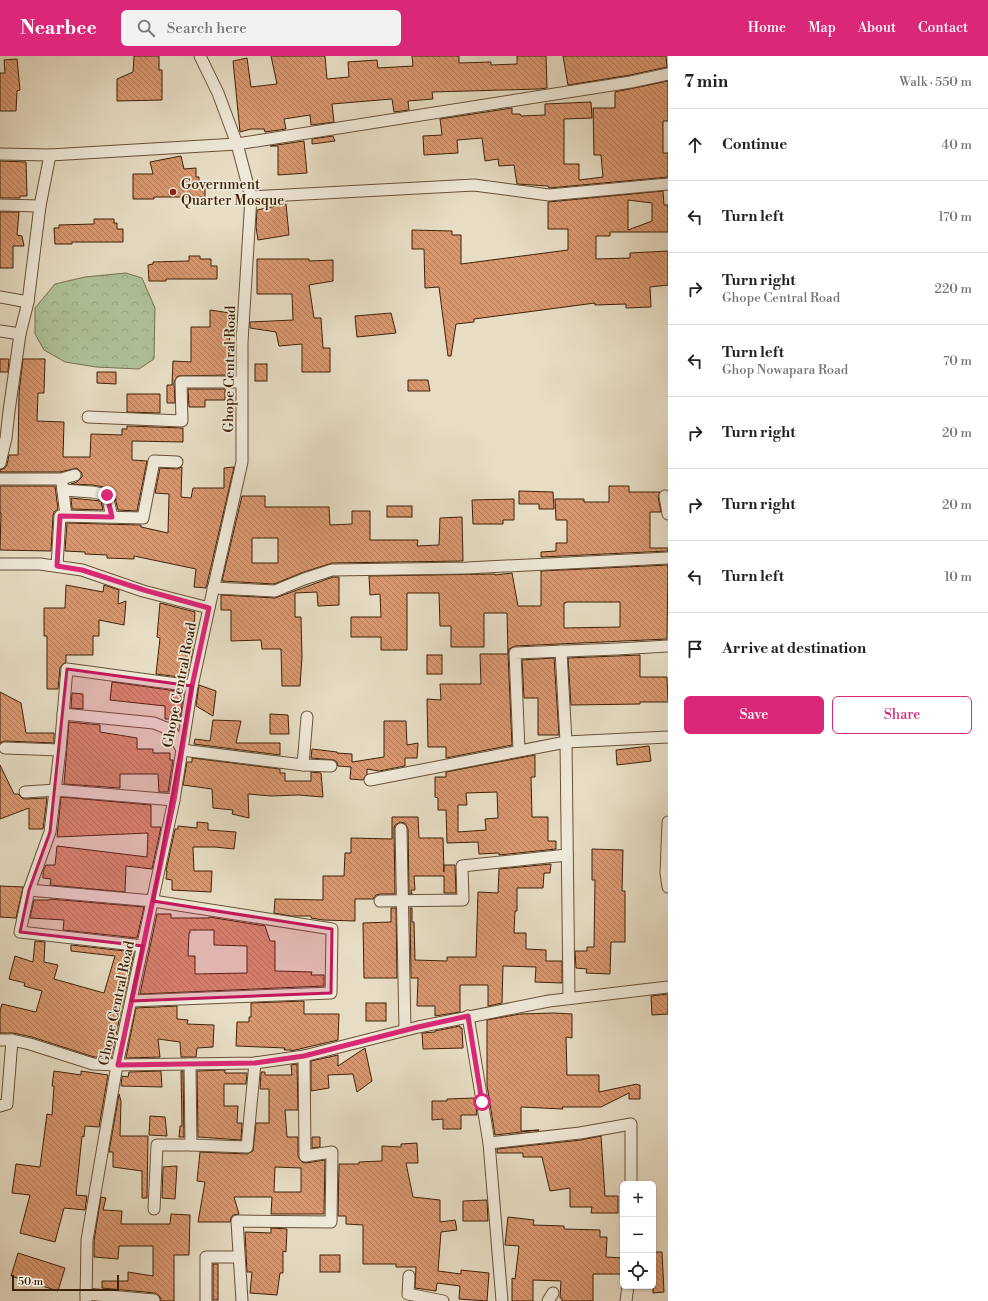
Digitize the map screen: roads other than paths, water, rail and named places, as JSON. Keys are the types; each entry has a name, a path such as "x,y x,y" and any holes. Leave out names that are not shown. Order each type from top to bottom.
{"street":[{"name":"Ghope Central Road","path":"86,1297 87,1240 118,1065 174,800 192,686 242,462 242,342 251,197 237,144 218,93 200,56"},
{"path":"0,154 50,155 237,144 631,82 668,74"},
{"path":"0,463 6,438 20,334 28,302 40,206 50,155"},
{"path":"251,197 474,185 549,195 668,184"},
{"path":"0,205 40,206"},
{"path":"0,297 28,302"},
{"path":"0,331 20,334"},
{"path":"88,417 182,420 181,382 238,382"},
{"path":"57,566 60,516 143,518 154,461 177,462"},
{"path":"62,484 75,475"},
{"path":"0,479 62,484 107,495 112,517"},
{"path":"62,484 66,516"},
{"path":"665,496 668,514"},
{"path":"213,588 275,591 304,579 332,570 467,568 668,558"},
{"path":"0,564 40,564 82,570 122,584 209,608"},
{"path":"519,750 515,653 668,646"},
{"path":"561,651 566,742 568,998"},
{"path":"143,946 20,932 29,890 50,832 60,750 66,669 192,686"},
{"path":"63,714 154,723 171,730 182,750 303,765 331,766"},
{"path":"303,765 308,717"},
{"path":"370,780 566,742 668,737"},
{"path":"5,748 60,750"},
{"path":"25,792 56,790 174,800"},
{"path":"668,822 666,873 668,887"},
{"path":"401,829 405,1030"},
{"path":"380,901 463,900 462,866 567,855"},
{"path":"29,890 153,901 332,929 331,993 131,1001"},
{"path":"0,1040 12,1040 30,1044 93,1064 255,1063 304,1056 405,1030 468,1016 568,998 668,987"},
{"path":"468,1016 489,1143 502,1301"},
{"path":"0,1106 7,1104 12,1040"},
{"path":"242,1301 237,1221 331,1222 332,1152 306,1156 304,1056"},
{"path":"154,1209 157,1145 247,1147 255,1063"},
{"path":"190,1064 191,1145"},
{"path":"489,1143 580,1133 631,1124 631,1181"},
{"path":"206,1301 206,1257 239,1257"},
{"path":"409,1276 408,1294 443,1301"},
{"path":"626,1301 628,1289"},
{"path":"86,1297 154,1300"}],"place":[{"name":"Government Quarter Mosque","path":"173,192"}]}
